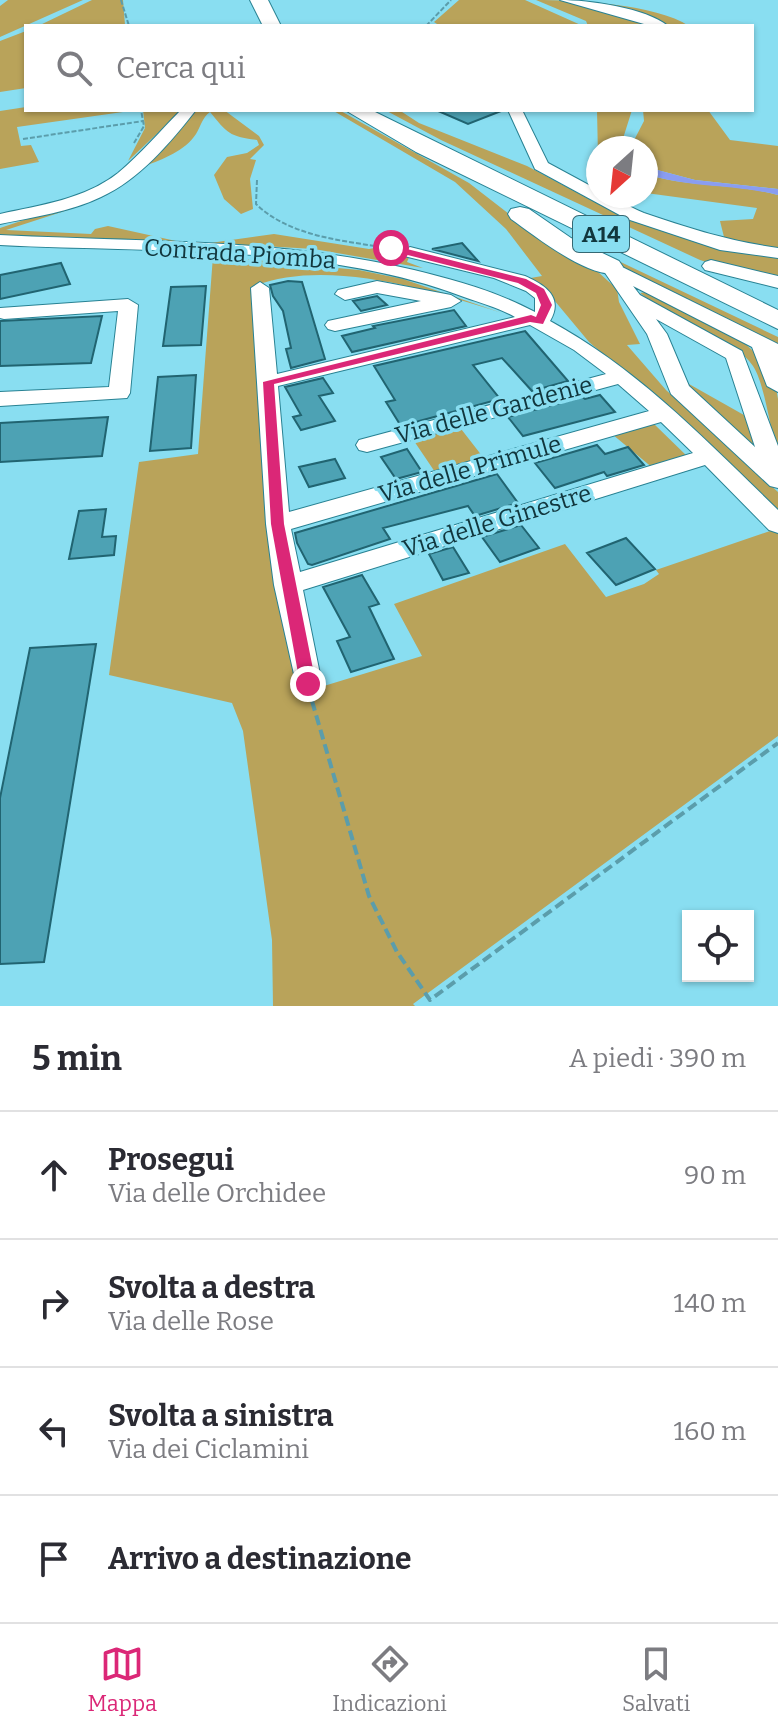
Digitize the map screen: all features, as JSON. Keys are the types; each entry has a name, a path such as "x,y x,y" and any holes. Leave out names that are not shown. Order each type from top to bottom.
{"highway":[{"path":"246,0 257,24"},
{"path":"259,0 271,24"},
{"name":"A14","path":"359,112 778,321"},
{"name":"A14","path":"378,112 778,309"},
{"path":"424,147 424,153 475,180 562,243 610,267"},
{"path":"545,196 566,200 711,266"}],"street":[{"path":"566,0 641,17 657,24"},
{"path":"0,219 86,196 117,181 187,112"},
{"path":"516,112 541,166 633,215 726,246 778,253"},
{"name":"Contrada Piomba","path":"0,240 303,256 362,264 447,284 486,297 580,345 622,376 778,524"},
{"path":"268,382 529,321 547,305 545,297 533,286 510,277 410,252"},
{"path":"711,266 775,282"},
{"path":"610,267 657,334 679,389 778,480"},
{"path":"610,267 769,348 778,386"},
{"path":"345,294 377,287 451,301 529,321"},
{"path":"260,288 278,524 308,684"},
{"path":"335,325 451,301"},
{"path":"0,399 119,393 128,305 4,313"},
{"path":"638,305 735,355 778,480"},
{"name":"Via delle Gardenie","path":"367,445 622,376"},
{"name":"Via delle Primule","path":"278,524 663,414"},
{"name":"Via delle Ginestre","path":"287,585 707,456"}],"path":[{"path":"121,0 128,24"},
{"path":"428,24 451,0"},
{"path":"134,166 125,162 144,126 141,112"},
{"path":"23,139 143,121"},
{"path":"257,180 256,204 276,219 317,232 410,252"},
{"path":"308,684 369,896 397,952 430,1000 778,743"}],"shaded area":[{"path":"8,0 83,0 0,37 0,6"},
{"path":"92,0 123,0 125,24 42,24"},
{"path":"459,0 525,0 579,24 437,24 434,22"},
{"path":"536,0 593,2 636,8 685,24 587,24"},
{"path":"24,32 24,88 0,92 0,41"},
{"path":"24,107 24,112 123,112 17,127 21,146 31,145 39,162 0,169 0,111"},
{"path":"143,112 180,112 128,161 145,128"},
{"path":"193,112 210,112 186,145 145,166"},
{"path":"210,112 227,112 259,136 264,145 250,159 256,160 250,179 253,209 241,214 224,199 214,175 227,157 247,153 259,145 257,140 230,133"},
{"path":"335,112 343,112 469,183 535,234 588,263 617,289 619,302 640,344 627,345 666,390 778,492 778,513 692,430 589,342 549,294 525,279 542,276 506,229 455,182"},
{"path":"389,112 402,112 419,123 527,166 586,197 586,207 441,140"},
{"path":"597,112 631,112 624,136 598,136"},
{"path":"643,112 709,112 730,140 778,146 778,189 695,180 658,170 658,136 636,136 644,121"},
{"path":"658,177 778,195 778,249 725,241 720,221 753,219 757,208 658,195"},
{"path":"60,208 74,208 6,230 91,234 95,229 108,226 185,243 0,236 0,228"},
{"path":"588,208 606,208 619,215 778,258 778,279 733,271 700,260"},
{"path":"274,234 369,249 380,247 410,255 407,262 423,268 314,249 210,243"},
{"path":"566,236 778,337 778,349 629,273"},
{"path":"213,256 359,270 403,279 502,313 411,287 346,276 283,278 254,286 268,523 301,693 422,656 394,604 565,544 606,597 644,584 659,574 656,570 773,530 778,534 778,736 413,1004 415,1006 273,1006 272,940 243,731 232,703 109,675 139,462 198,454"},
{"path":"646,292 727,331 761,359 772,377 778,399 778,454 761,384 753,366 732,346 640,293"},
{"path":"688,386 751,419 759,453"},
{"path":"653,423 690,459 654,469 612,434"},
{"path":"458,425 486,461 437,475 412,438"}],"water":[{"path":"658,170 695,180 778,189 778,195 695,184 658,177"}],"building":[{"path":"441,112 498,112 468,124"},
{"path":"462,243 478,261 432,249"},
{"path":"61,263 70,284 0,299 0,275"},
{"path":"302,282 325,359 291,368 286,349 291,348 283,311 270,285"},
{"path":"206,286 201,345 163,346 171,287"},
{"path":"377,296 387,305 361,311 353,301"},
{"path":"454,310 466,326 352,352 342,336 375,328 373,326"},
{"path":"102,316 91,363 0,366 0,321"},
{"path":"525,331 568,381 532,391 502,358 473,365 500,399 401,426 386,402 395,400 374,366"},
{"path":"196,375 191,448 150,451 158,377"},
{"path":"323,378 333,393 319,396 335,421 301,430 293,417 301,415 285,387"},
{"path":"600,395 615,412 523,436 508,417 582,397"},
{"path":"108,417 102,456 0,462 0,423"},
{"path":"597,445 605,454 628,447 644,465 607,476 604,472 555,488 535,463"},
{"path":"407,449 422,472 396,479 381,457"},
{"path":"335,459 345,478 309,487 299,467"},
{"path":"497,474 518,503 475,516 468,506 383,528 390,539 312,565 308,564 297,543 295,533"},
{"path":"106,509 102,537 116,536 114,555 69,559 79,511"},
{"path":"521,525 539,548 500,562 482,537"},
{"path":"626,538 655,569 616,585 587,553"},
{"path":"453,547 469,573 443,580 429,554"},
{"path":"362,575 379,604 369,607 394,659 351,672 337,641 350,637 323,587"},
{"path":"96,644 44,962 0,964 0,798 30,648"}],"route":[{"path":"308,684 278,524 268,382 531,319 539,322 547,305 540,292 522,281 391,248"}]}
